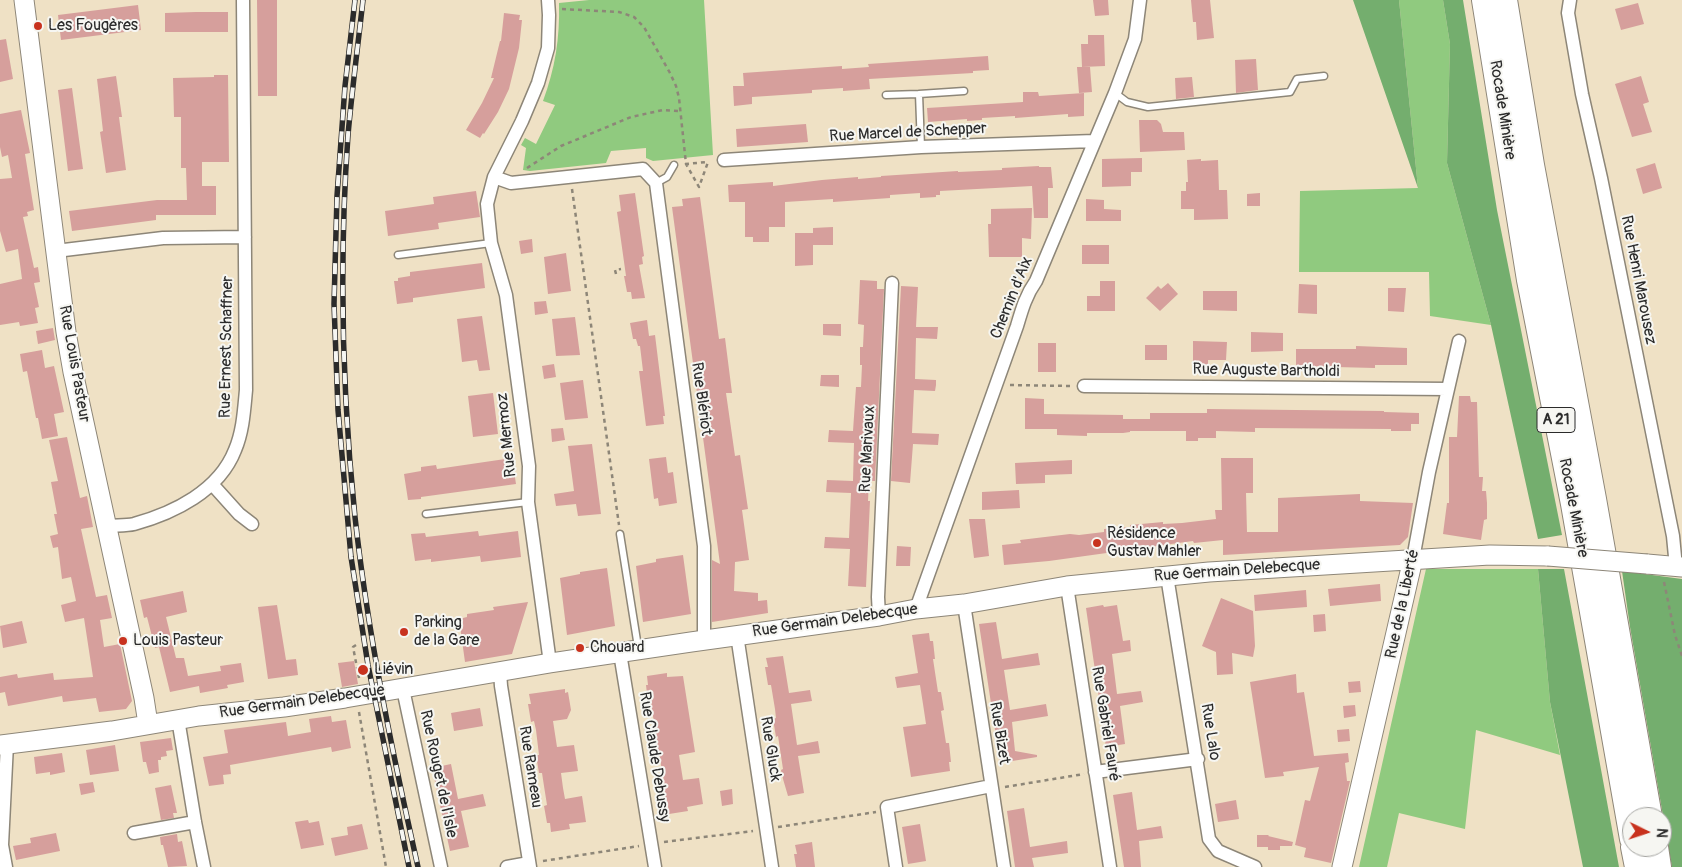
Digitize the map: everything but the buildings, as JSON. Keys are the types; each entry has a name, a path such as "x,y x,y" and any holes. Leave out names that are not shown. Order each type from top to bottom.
{"highway":[{"name":"Rocade Minière","path":"1484,0 1529,280 1573,504 1626,807"},
{"name":"Rocade Minière","path":"1505,0 1532,166 1594,498 1648,807"}],"street":[{"name":"Rue Louis Pasteur","path":"24,0 73,372 108,526 148,724"},
{"name":"Rue Ernest Schaffner","path":"108,526 133,524 171,511 193,499 212,484 226,469 236,450 244,421 246,390 243,0"},
{"name":"Chemin d'Aix","path":"916,609 1028,292 1036,281 1115,93 1134,38 1140,0"},
{"name":"Rue Henri Marousez","path":"1570,0 1568,14 1582,94 1603,186 1673,536 1666,566"},
{"path":"548,4 548,48 538,83 522,121 494,177 511,183 643,169 656,183"},
{"name":"Rue Marcel de Schepper","path":"724,160 921,147 1094,142"},
{"name":"Rue Mermoz","path":"494,177 487,204 492,243 506,296 529,466 528,502 550,663"},
{"name":"Rue Blériot","path":"656,183 704,546 704,640"},
{"path":"56,251 163,238 245,237"},
{"name":"Rue Marivaux","path":"879,616 878,597 892,283"},
{"name":"Rue de la Liberté","path":"1342,867 1413,559 1429,472 1459,341"},
{"name":"Rue Auguste Bartholdi","path":"1084,386 1448,389"},
{"path":"212,484 239,514 252,524"},
{"name":"Rue Germain Delebecque","path":"3,744 112,731 178,718 284,707 550,663 879,616 916,609 964,604 1067,586 1168,576 1490,555 1532,555 1666,566"},
{"name":"Rue Lalo","path":"1168,576 1209,839 1213,846 1223,855 1255,867"},
{"name":"Rue Gabriel Fauré","path":"1067,586 1110,867"},
{"name":"Rue Bizet","path":"964,604 1004,867"},
{"name":"Rue Gluck","path":"736,636 772,867"},
{"name":"Rue Claude Debussy","path":"620,653 655,867"},
{"name":"Rue Rameau","path":"500,672 529,865"},
{"name":"Rue Rouget de l'Isle","path":"402,689 442,867"},
{"path":"178,718 204,867"},
{"path":"3,744 2,845 6,867"},
{"path":"1095,772 1198,759"},
{"path":"896,867 886,807 991,786"},
{"path":"134,834 195,822"},
{"path":"507,867 529,865"}],"lane":[{"path":"1115,93 1126,102 1148,106 1290,92 1297,79 1324,76"},
{"path":"886,95 964,91"},
{"path":"919,94 921,147"},
{"path":"656,183 667,177 674,165"},
{"path":"398,254 492,243"},
{"path":"426,514 528,502"},
{"path":"620,534 634,630 639,651"}],"path":[{"path":"548,4 619,12 634,17 644,27 670,73 679,98 686,164 699,187 708,162"},
{"path":"517,182 523,170 561,146 631,117 663,110 680,111"},
{"path":"674,165 724,160"},
{"path":"571,178 620,534"},
{"path":"616,274 615,270 621,270"},
{"path":"996,385 1084,386"},
{"path":"1666,566 1675,635 1682,656"},
{"path":"356,644 354,647 360,695 386,867"},
{"path":"991,786 1004,787 1095,772"},
{"path":"766,829 876,812 886,807"}],"green space":[{"path":"589,0 704,0 713,155 653,161 646,158 646,148 611,151 606,163 530,171 523,170 526,148 521,145 525,138 536,144 555,105 543,101 556,53 559,29 559,3"},
{"path":"1353,0 1399,0 1418,188"},
{"path":"1399,0 1443,0 1450,44 1447,163 1491,325 1430,316 1429,272 1299,272 1300,191 1418,188"},
{"path":"1443,0 1463,0 1497,210 1562,535 1538,539 1491,325 1447,163 1450,44"},
{"path":"1426,569 1538,569 1550,702 1560,755 1476,730 1465,829 1399,813 1387,867 1359,867"},
{"path":"1538,569 1564,569 1619,867 1583,867 1550,702"},
{"path":"1622,571 1682,579 1682,867 1672,867 1670,857 1672,857 1672,807 1662,807"}],"railway":[{"path":"355,0 345,86 337,196 334,304 338,410 351,557 368,665 409,867"},
{"path":"363,0 348,135 343,231 343,326 347,422 360,561 374,649 390,736 418,867"}],"place":[{"name":"Les Fougères","path":"38,26"},
{"name":"Résidence Gustav Mahler","path":"1097,543"},
{"name":"Parking de la Gare","path":"404,632"},
{"name":"Louis Pasteur","path":"123,641"},
{"name":"Chouard","path":"580,648"},
{"name":"Liévin","path":"363,670"}]}
